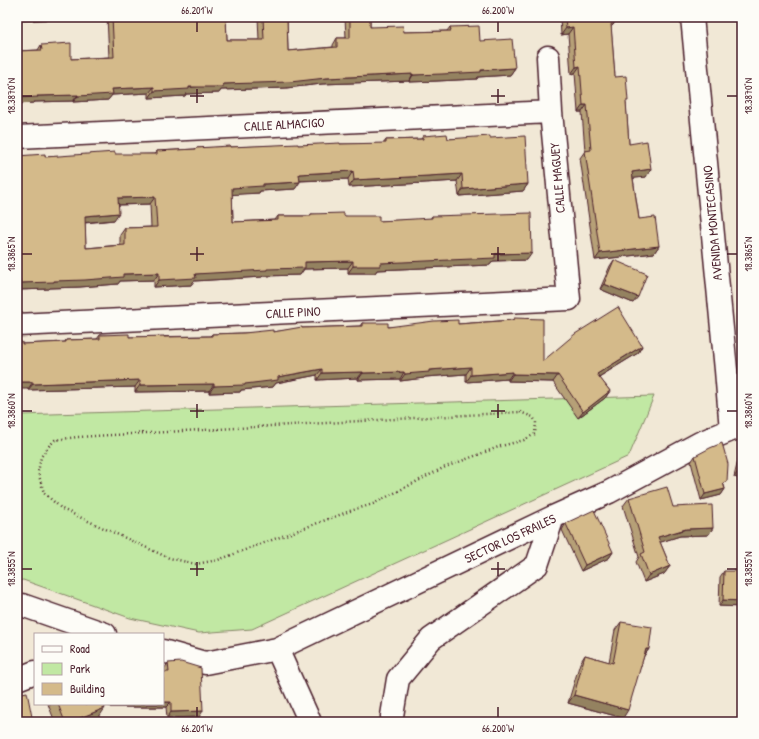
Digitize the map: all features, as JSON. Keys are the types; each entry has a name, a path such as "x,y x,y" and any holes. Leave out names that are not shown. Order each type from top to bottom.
{"street":[{"name":"AVENIDA MONTECASINO","path":"692,17 726,370 736,429"},
{"name":"CALLE MAGUEY","path":"548,57 551,112 569,299"},
{"name":"CALLE ALMACIGO","path":"17,137 551,112"},
{"name":"CALLE PINO","path":"17,325 569,299"},
{"name":"SECTOR LOS FRAILES","path":"164,651 205,663 277,649 553,517 609,492 700,443 736,429"},
{"path":"393,722 392,716 398,679 431,639 537,564 553,517"},
{"path":"17,606 22,605 102,633"},
{"path":"277,649 310,722"},
{"path":"17,679 34,672"}],"path":[{"path":"520,412 533,417 536,422 535,434 524,440 501,446 442,468 373,504 350,511 218,560 196,564 169,558 62,509 44,493 38,472 40,457 55,440 77,437 520,412"}],"green space":[{"path":"654,396 629,456 252,629 199,633 130,618 23,580 17,581 17,415"}],"building":[{"path":"112,17 226,17 227,40 264,40 263,17 287,17 288,51 337,47 337,38 350,38 350,17 370,17 370,27 403,26 404,32 451,31 450,27 479,26 480,41 512,39 515,68 481,70 481,72 326,78 290,82 223,84 223,87 189,87 189,89 154,91 154,87 112,89 113,94 17,98 17,51 42,50 41,45 71,43 71,59 114,57"},
{"path":"565,17 613,17 614,24 611,24 615,77 626,76 629,144 647,141 651,169 632,172 639,219 655,217 659,246 600,253 585,151 591,150 587,105 583,105 580,66 576,67 573,27 566,28"},
{"path":"447,134 448,139 490,136 490,138 525,136 528,184 463,189 462,174 354,180 353,171 299,174 300,182 263,184 263,186 232,188 233,222 278,220 278,216 311,216 311,214 344,213 344,216 379,216 379,221 432,218 432,216 531,213 532,253 495,254 495,258 380,263 380,266 353,266 353,261 305,262 305,268 195,274 196,278 159,280 159,273 123,274 123,277 54,282 20,283 20,279 17,279 17,156 45,154 45,157 115,152 115,154 157,154 157,151 230,146 386,143 386,140 423,139 423,136","holes":["155,197 157,227 125,228 125,245 86,248 85,216 119,213 118,198"]},
{"path":"614,260 647,274 638,297 604,284"},
{"path":"618,307 642,346 597,374 610,391 583,412 558,375 513,374 513,372 471,375 471,367 429,370 429,372 405,374 404,372 322,373 322,369 278,377 278,380 245,385 140,385 140,380 33,384 33,382 17,382 17,342 22,342 22,344 66,342 66,340 100,339 100,335 129,334 129,337 212,336 212,334 273,330 273,332 302,327 362,326 362,323 388,323 388,327 434,321 458,320 458,324 514,320 514,318 543,319 543,361 575,334"},
{"path":"722,443 728,464 727,481 723,483 725,489 705,494 695,456"},
{"path":"742,454 742,473 738,472"},
{"path":"667,487 673,507 712,505 713,528 686,529 658,537 670,566 649,575 641,554 645,552 629,498"},
{"path":"594,510 613,552 585,565 566,523"},
{"path":"724,571 742,571 742,601 723,600"},
{"path":"621,622 652,627 649,649 646,649 628,710 574,695 585,655 613,663"},
{"path":"181,662 201,668 203,711 171,712 171,702 164,702 164,672 169,672 168,663"},
{"path":"27,692 33,722 17,722 17,694"},
{"path":"58,705 104,705 105,708 70,722 65,722"}]}
